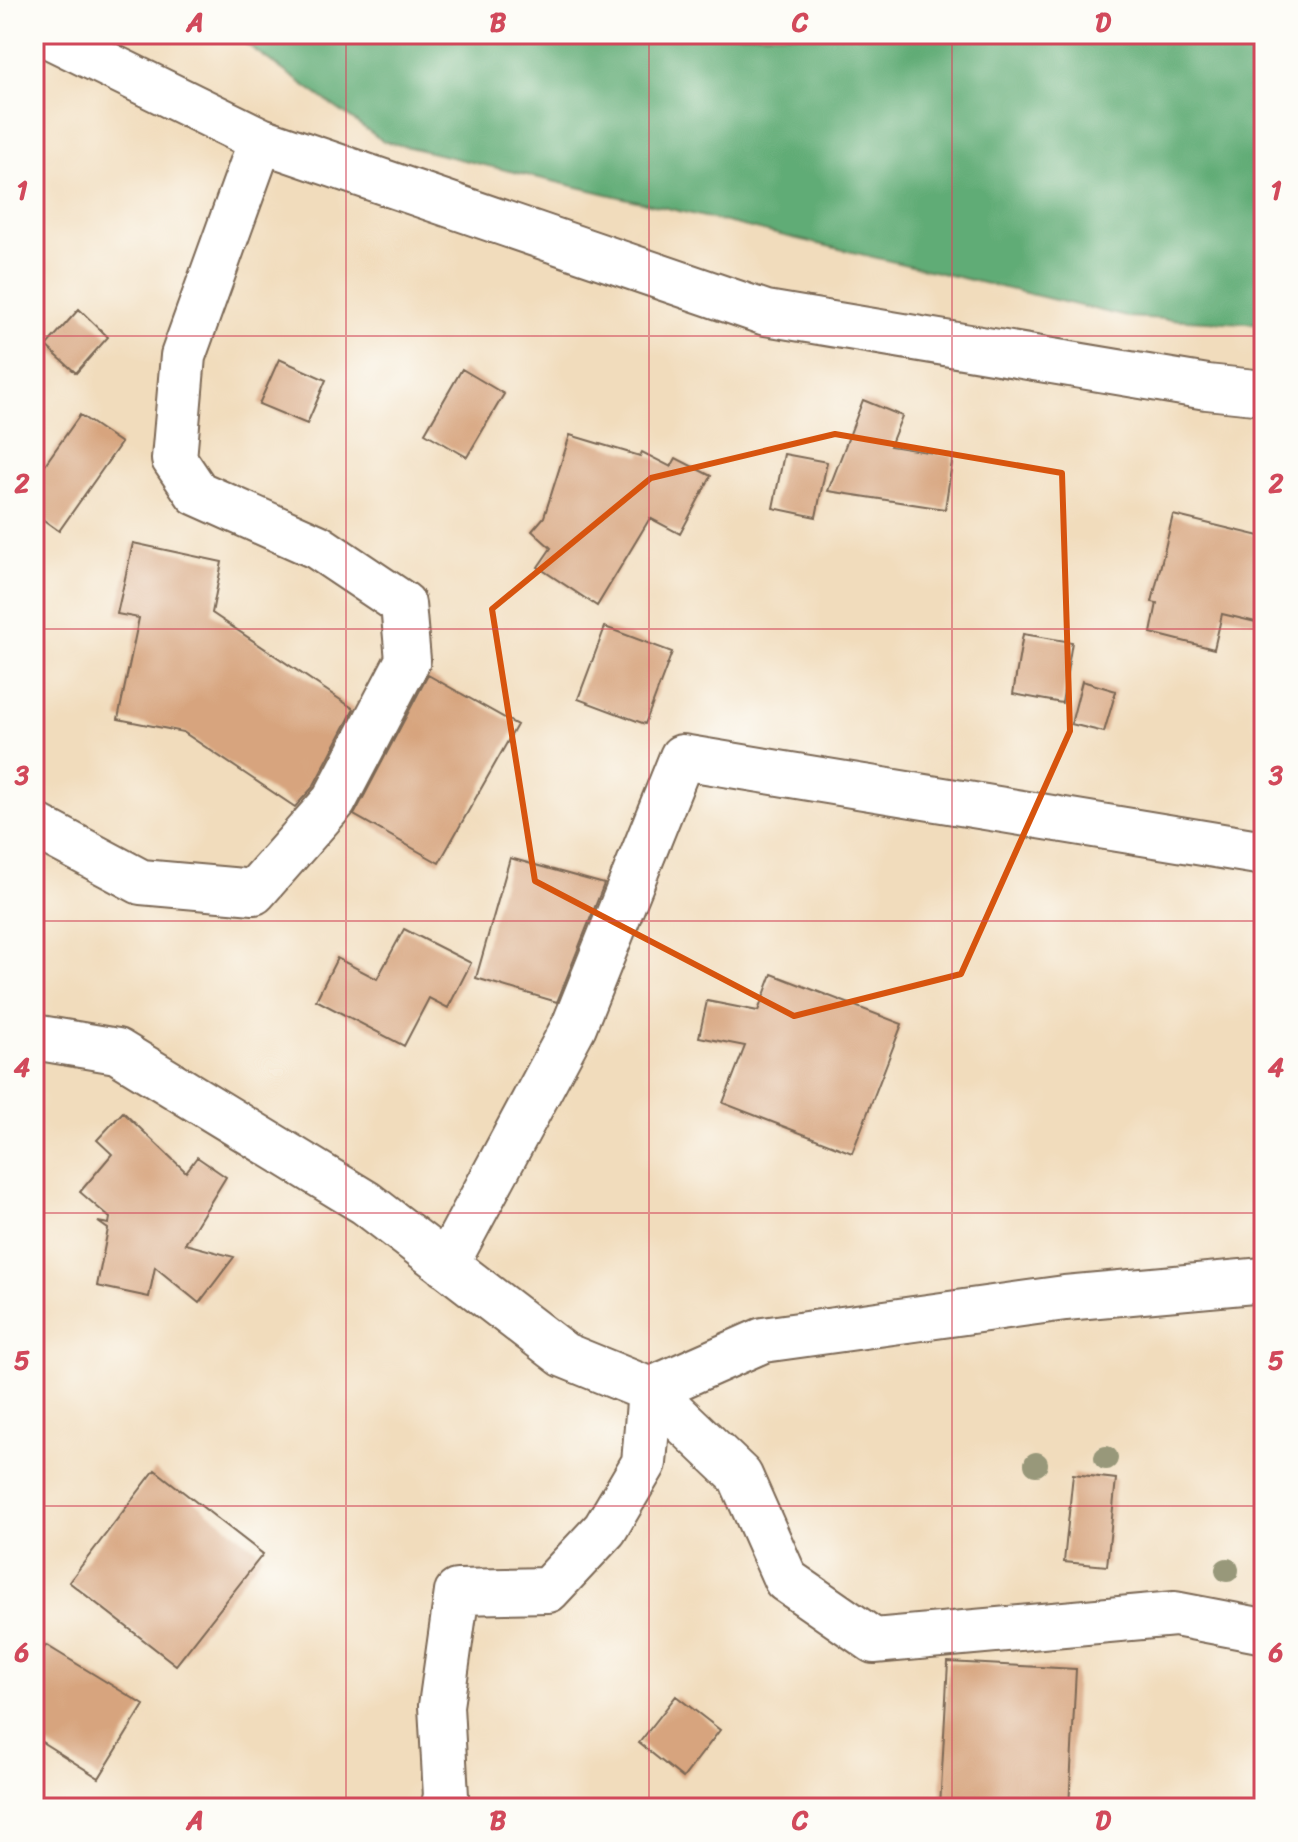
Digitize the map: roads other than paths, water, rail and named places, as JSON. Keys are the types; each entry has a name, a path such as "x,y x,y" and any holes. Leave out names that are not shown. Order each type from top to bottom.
{"street":[{"path":"45,34 261,140 766,313 1207,387 1264,393"},
{"path":"34,825 141,882 254,892 334,801 408,660 403,604 318,547 197,493 174,459 183,356 261,140"},
{"path":"446,1265 574,1026 682,757 1264,853"},
{"path":"34,1037 117,1051 366,1203 564,1355 650,1390 740,1476 786,1580 874,1641 1175,1614 1264,1631"},
{"path":"650,1390 763,1340 1065,1298 1264,1280"},
{"path":"443,1808 446,1796 441,1706 457,1592 548,1590 605,1529 644,1463 650,1390"}]}
